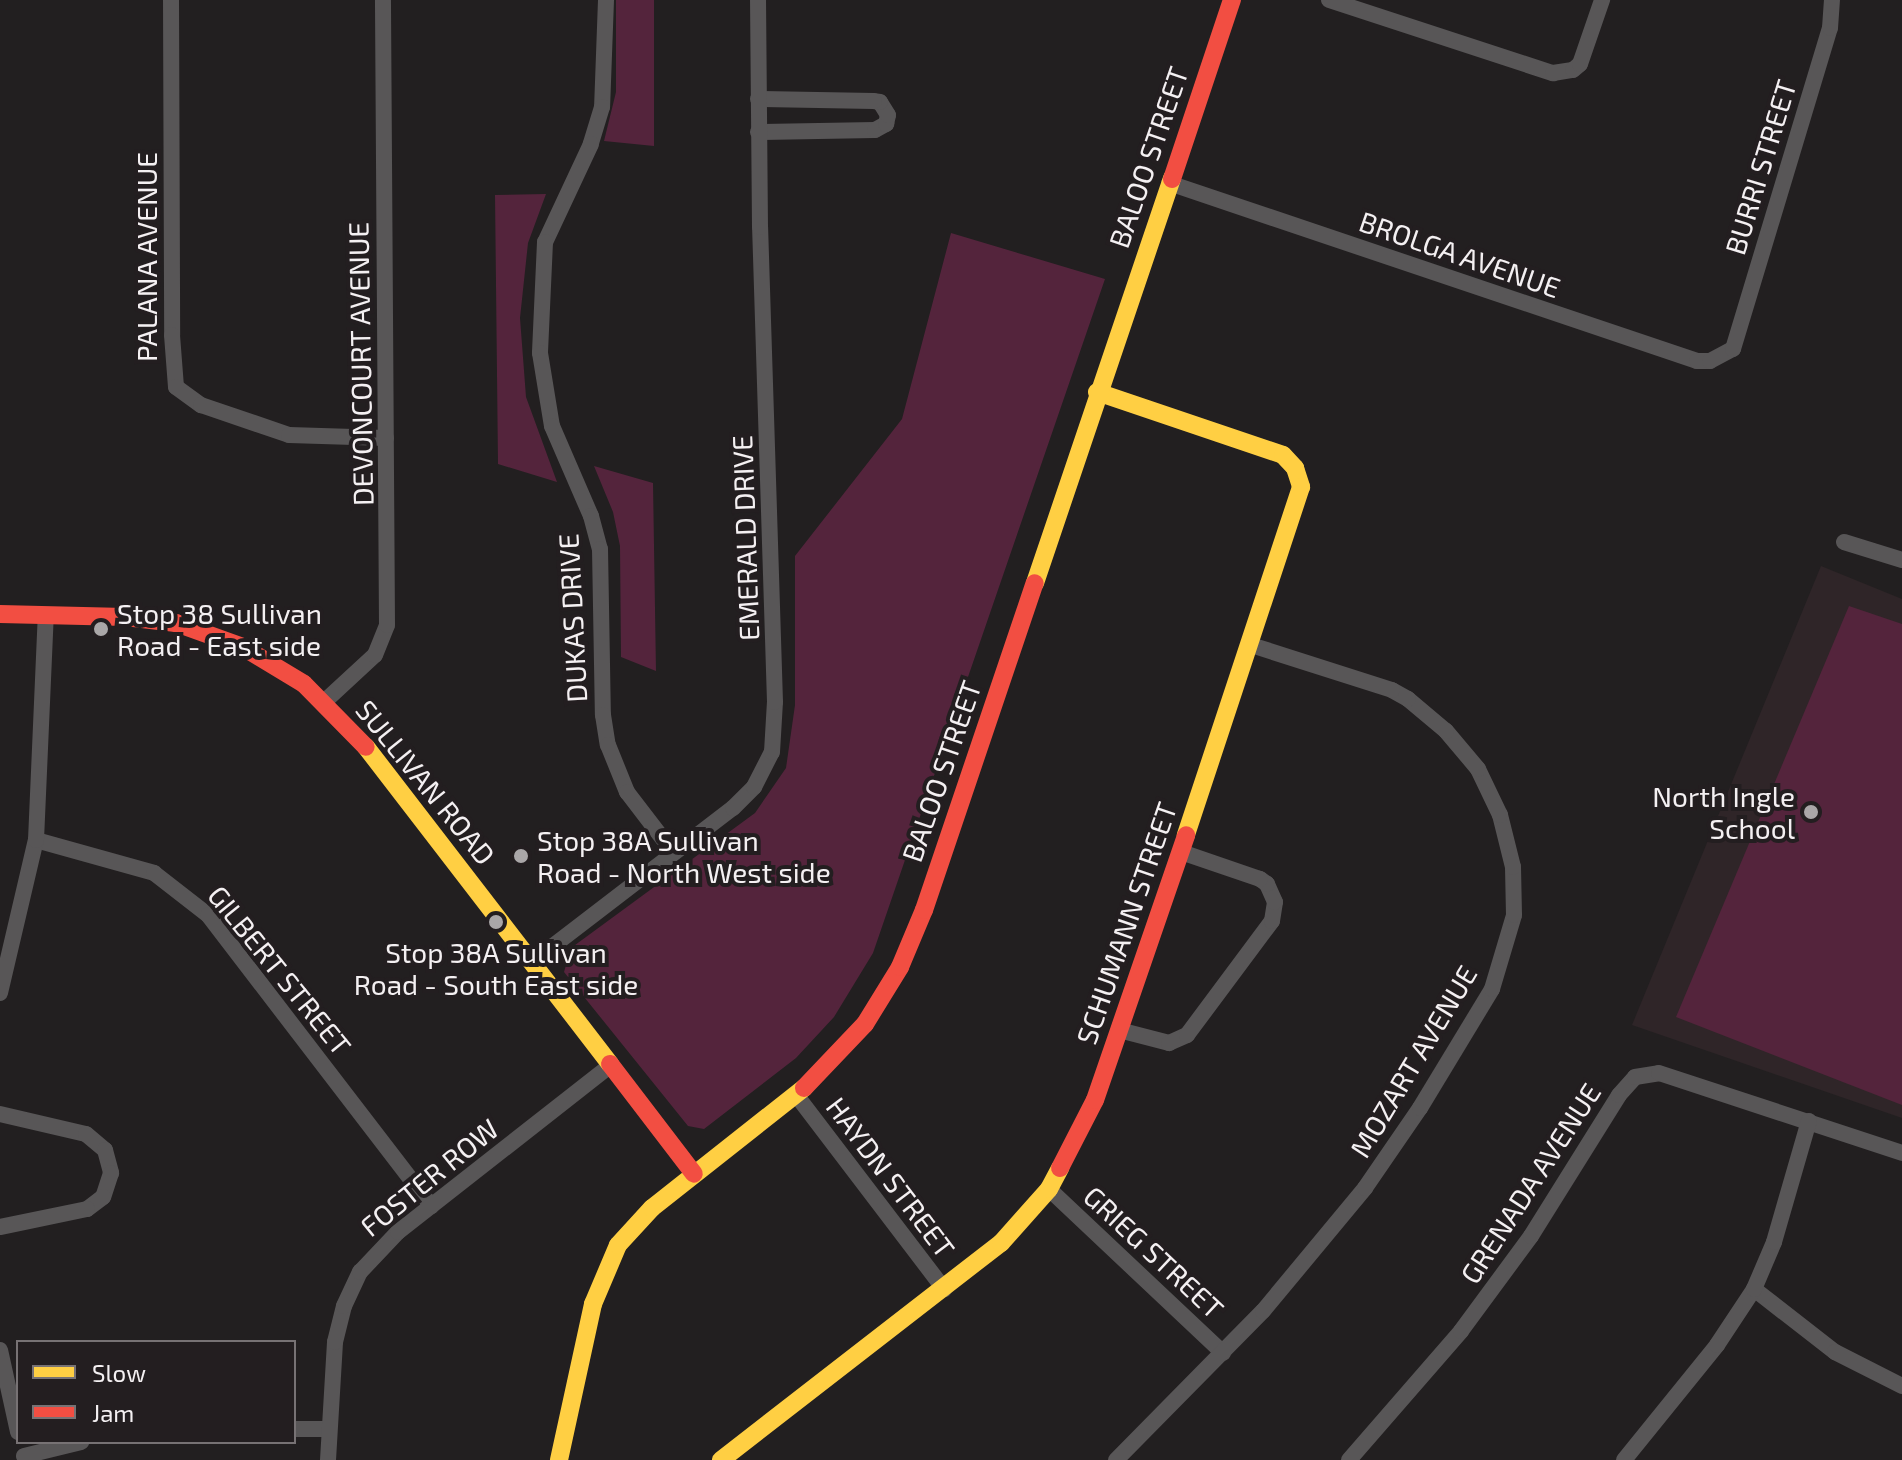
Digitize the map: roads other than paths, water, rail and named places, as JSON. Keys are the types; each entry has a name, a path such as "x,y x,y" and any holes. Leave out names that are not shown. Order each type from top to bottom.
{"street":[{"name":"PALANA AVENUE","path":"171,0 172,335 176,387 201,405 289,435 386,438"},
{"name":"DEVONCOURT AVENUE","path":"324,702 375,655 386,631 383,0"},
{"name":"DUKAS DRIVE","path":"606,0 606,67 602,107 591,144 545,242 540,353 552,426 591,516 600,549 603,715 608,745 627,792 673,852"},
{"name":"EMERALD DRIVE","path":"532,962 748,794 766,766 773,741 772,535 758,132 758,0"},
{"name":"BALOO STREET","path":"559,1460 593,1304 611,1257 635,1224 694,1174 797,1096 865,1024 890,987 911,942 1232,0"},
{"path":"1329,0 1553,73 1573,70 1580,64 1602,0"},
{"name":"BURRI STREET","path":"1733,349 1830,28 1832,0"},
{"path":"758,99 874,101 887,110 888,120 875,130 758,132"},
{"name":"BROLGA AVENUE","path":"1169,183 1697,361 1710,361 1733,349"},
{"name":"SCHUMANN STREET","path":"721,1460 944,1289 1009,1235 1049,1189 1088,1119 1300,498 1295,468 1283,455 1097,392"},
{"path":"1844,542 1902,560"},
{"name":"SULLIVAN ROAD","path":"0,614 147,619 204,631 272,662 324,702 362,742 694,1174"},
{"path":"0,993 36,840 46,615"},
{"name":"MOZART AVENUE","path":"1116,1460 1223,1353 1335,1229 1415,1117 1492,989 1514,915 1513,867 1500,815 1478,769 1446,731 1415,703 1392,690 1251,645"},
{"name":"GILBERT STREET","path":"36,840 154,873 208,915 431,1206"},
{"path":"1119,1030 1169,1043 1187,1035 1272,921 1275,902 1260,879 1181,852"},
{"name":"FOSTER ROW","path":"328,1460 335,1342 352,1287 378,1250 610,1066"},
{"name":"GRENADA AVENUE","path":"1349,1460 1427,1372 1497,1283 1631,1079 1642,1073 1659,1073 1902,1153"},
{"name":"HAYDN STREET","path":"797,1096 944,1289"},
{"path":"0,1114 86,1134 105,1150 111,1173 103,1197 87,1209 0,1227"},
{"path":"1624,1460 1717,1345 1754,1289 1774,1242 1809,1121"},
{"name":"GRIEG STREET","path":"1049,1189 1223,1353"},
{"path":"1754,1289 1835,1352 1902,1386"},
{"path":"0,1350 16,1423"},
{"path":"296,1429 329,1429"},
{"path":"23,1453 70,1444"}],"place":[{"name":"Stop 38 Sullivan Road - East side","path":"101,629"},
{"name":"North Ingle School","path":"1811,812"},
{"name":"Stop 38A Sullivan Road - North West side","path":"521,856"},
{"name":"Stop 38A Sullivan Road - South East side","path":"496,922"}]}
